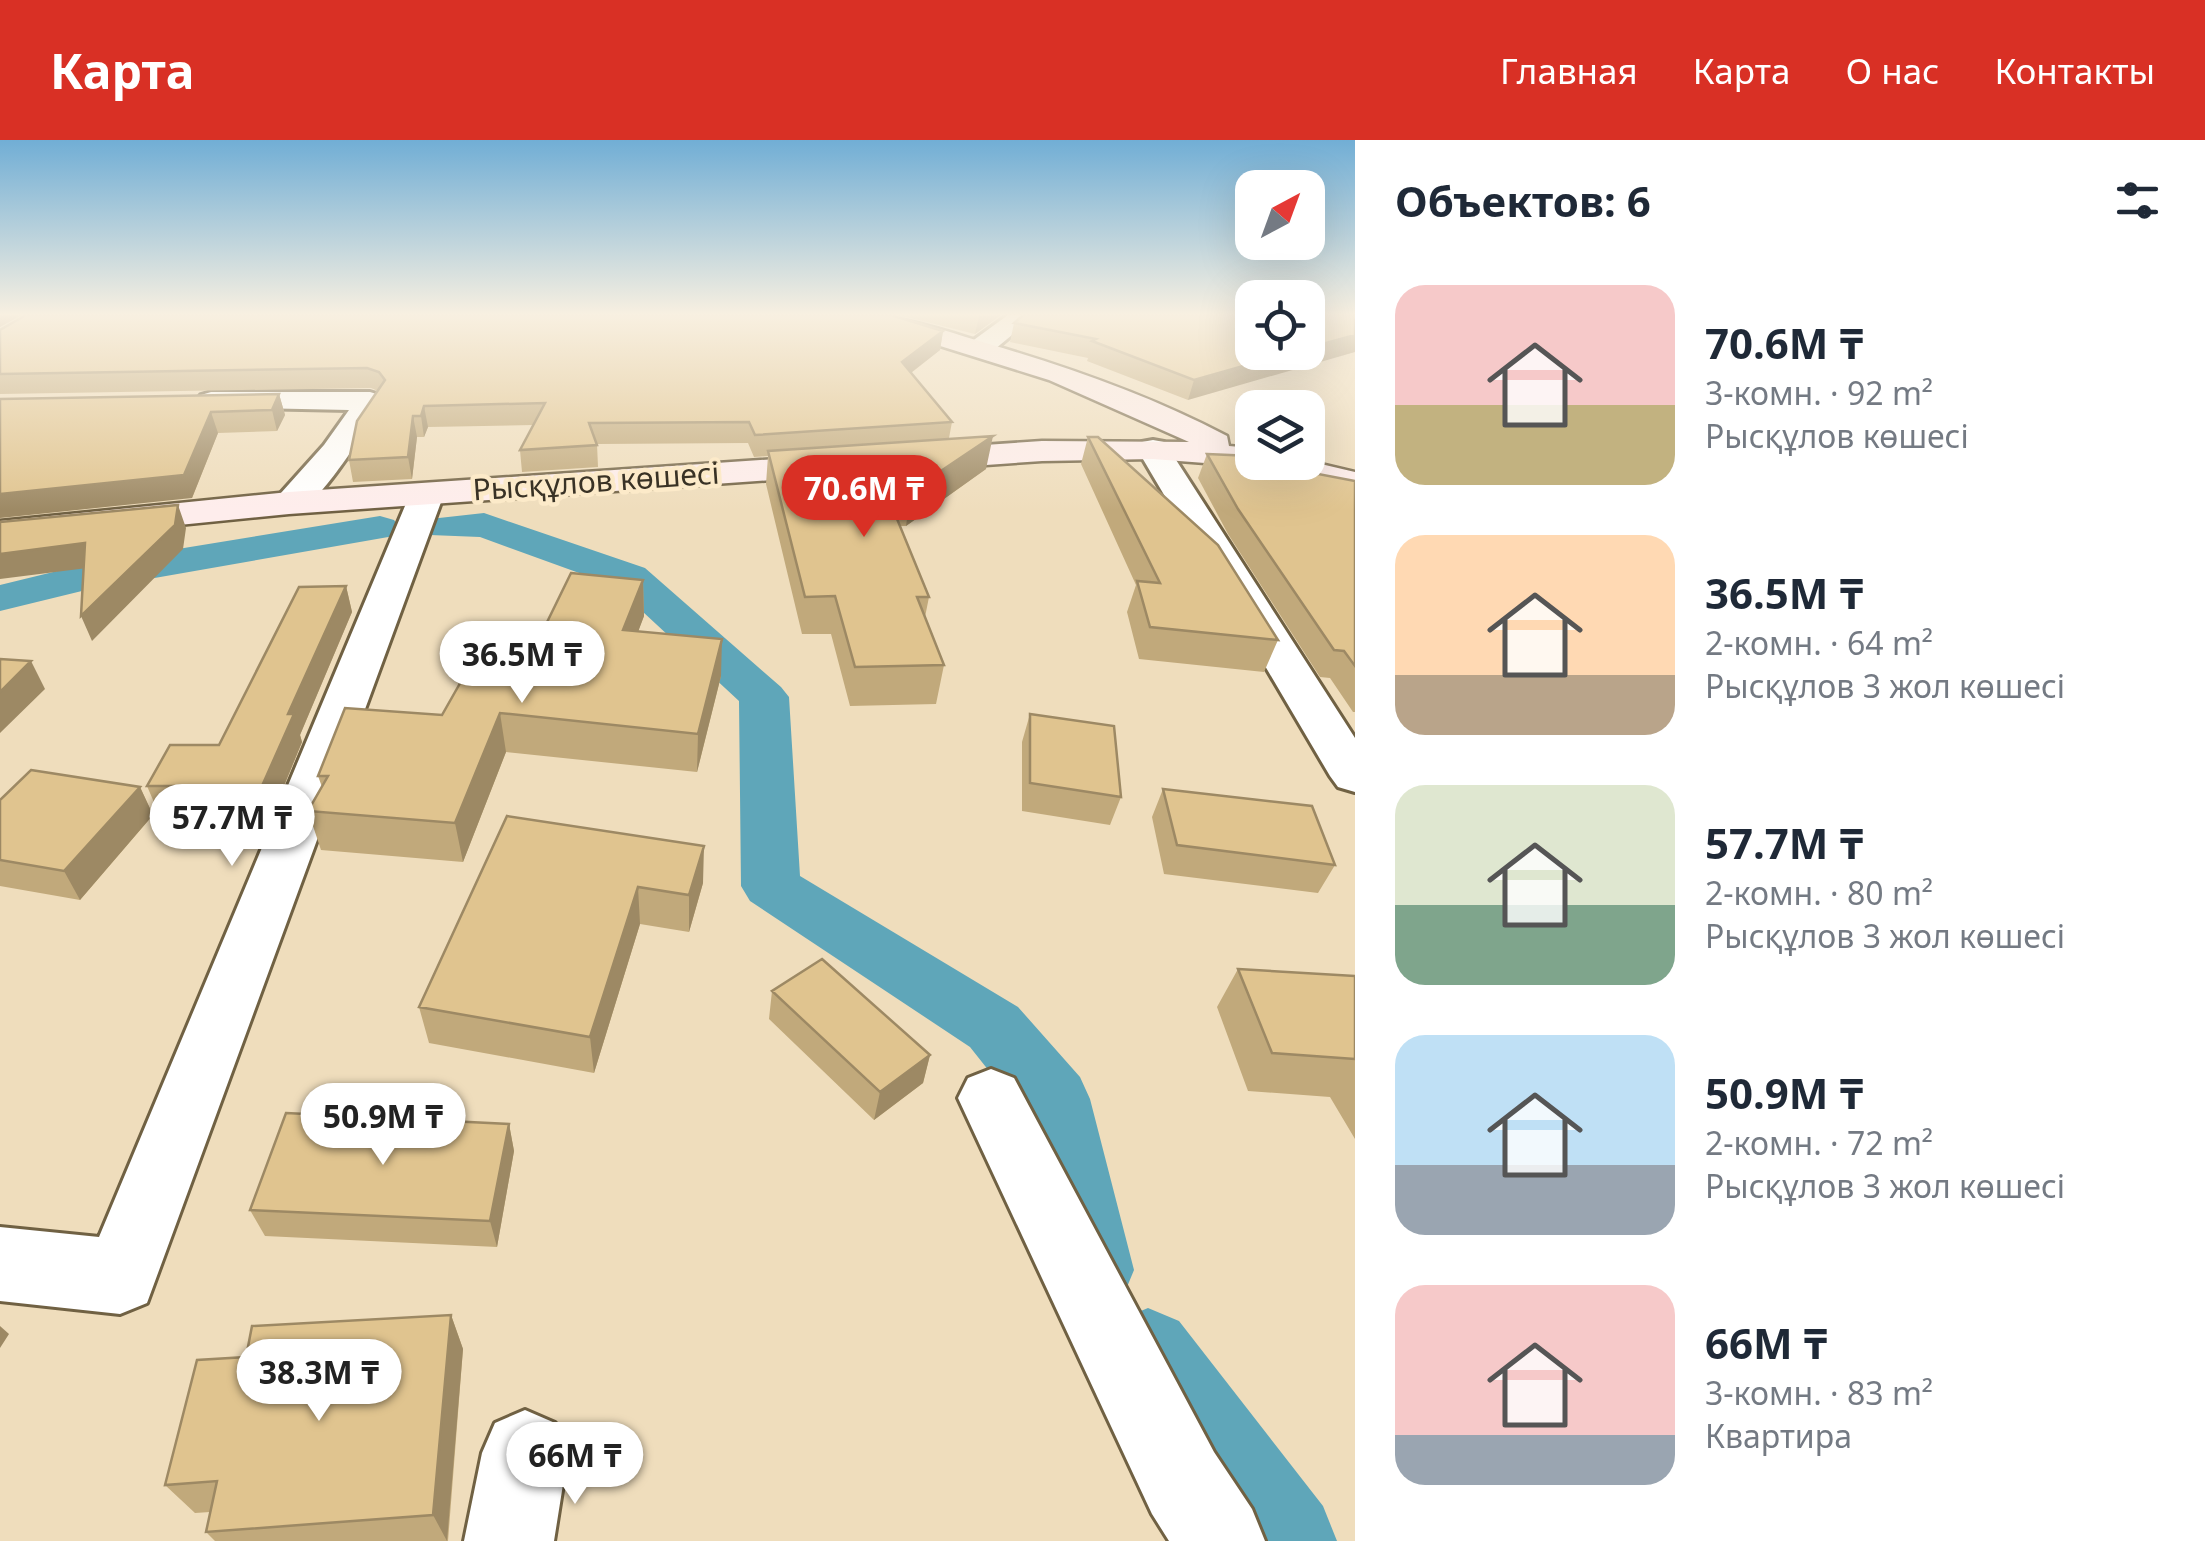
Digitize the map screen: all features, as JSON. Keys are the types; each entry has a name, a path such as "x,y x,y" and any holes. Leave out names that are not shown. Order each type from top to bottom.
{"main road":[{"path":"1069,380 1172,420 1235,452"},
{"path":"1042,451 1089,419 1101,392"},
{"name":"Рысқұлов көшесі","path":"0,532 289,503 1042,451 1153,448 1235,455"},
{"path":"1325,474 1354,481"}],"street":[{"path":"182,401 370,400 335,452 289,503"},
{"path":"1153,448 1355,776"},
{"path":"0,1264 120,1277 427,494"},
{"path":"992,1098 1183,1484 1220,1541"},
{"path":"509,1541 524,1453"}],"building":[{"path":"385,380 917,380 952,422 755,435 749,422 589,423 597,445 520,450 545,403 424,406 421,416 413,416 408,457 349,460 357,421"},
{"path":"279,394 272,410 211,412 184,475 0,494 0,399"},
{"path":"993,436 911,491 886,492 929,597 917,597 944,665 855,667 835,596 805,597 768,451"},
{"path":"1088,437 1098,437 1218,545 1278,640 1150,627 1137,581 1160,583"},
{"path":"1207,454 1235,455 1235,480 1325,480 1325,475 1355,481 1355,666 1344,651 1334,650 1238,509"},
{"path":"178,505 175,525 81,616 85,543 0,554 0,522"},
{"path":"571,573 643,580 623,630 722,639 698,734 500,713 455,823 308,811 328,776 318,776 345,708 442,715 463,678 512,683 527,654 531,655"},
{"path":"346,586 288,714 294,714 262,786 147,786 170,745 219,745 299,587"},
{"path":"0,659 31,661 0,692"},
{"path":"1030,714 1114,726 1121,797 1030,783"},
{"path":"31,770 140,787 64,871 0,860 0,800"},
{"path":"1163,789 1312,806 1335,865 1177,845"},
{"path":"507,816 704,846 689,895 638,887 590,1037 419,1007"},
{"path":"822,959 930,1055 880,1092 772,991"},
{"path":"1238,969 1355,976 1355,1059 1272,1053"},
{"path":"286,1113 509,1124 490,1221 250,1210"},
{"path":"451,1315 433,1515 206,1532 217,1481 165,1485 197,1360 246,1357 252,1326"}],"waterway":[{"path":"444,527 484,525 630,577 764,697 771,886 994,1027 1054,1099 1093,1270"},
{"path":"0,598 86,577 380,528"},
{"path":"1148,1352 1288,1541"}]}
